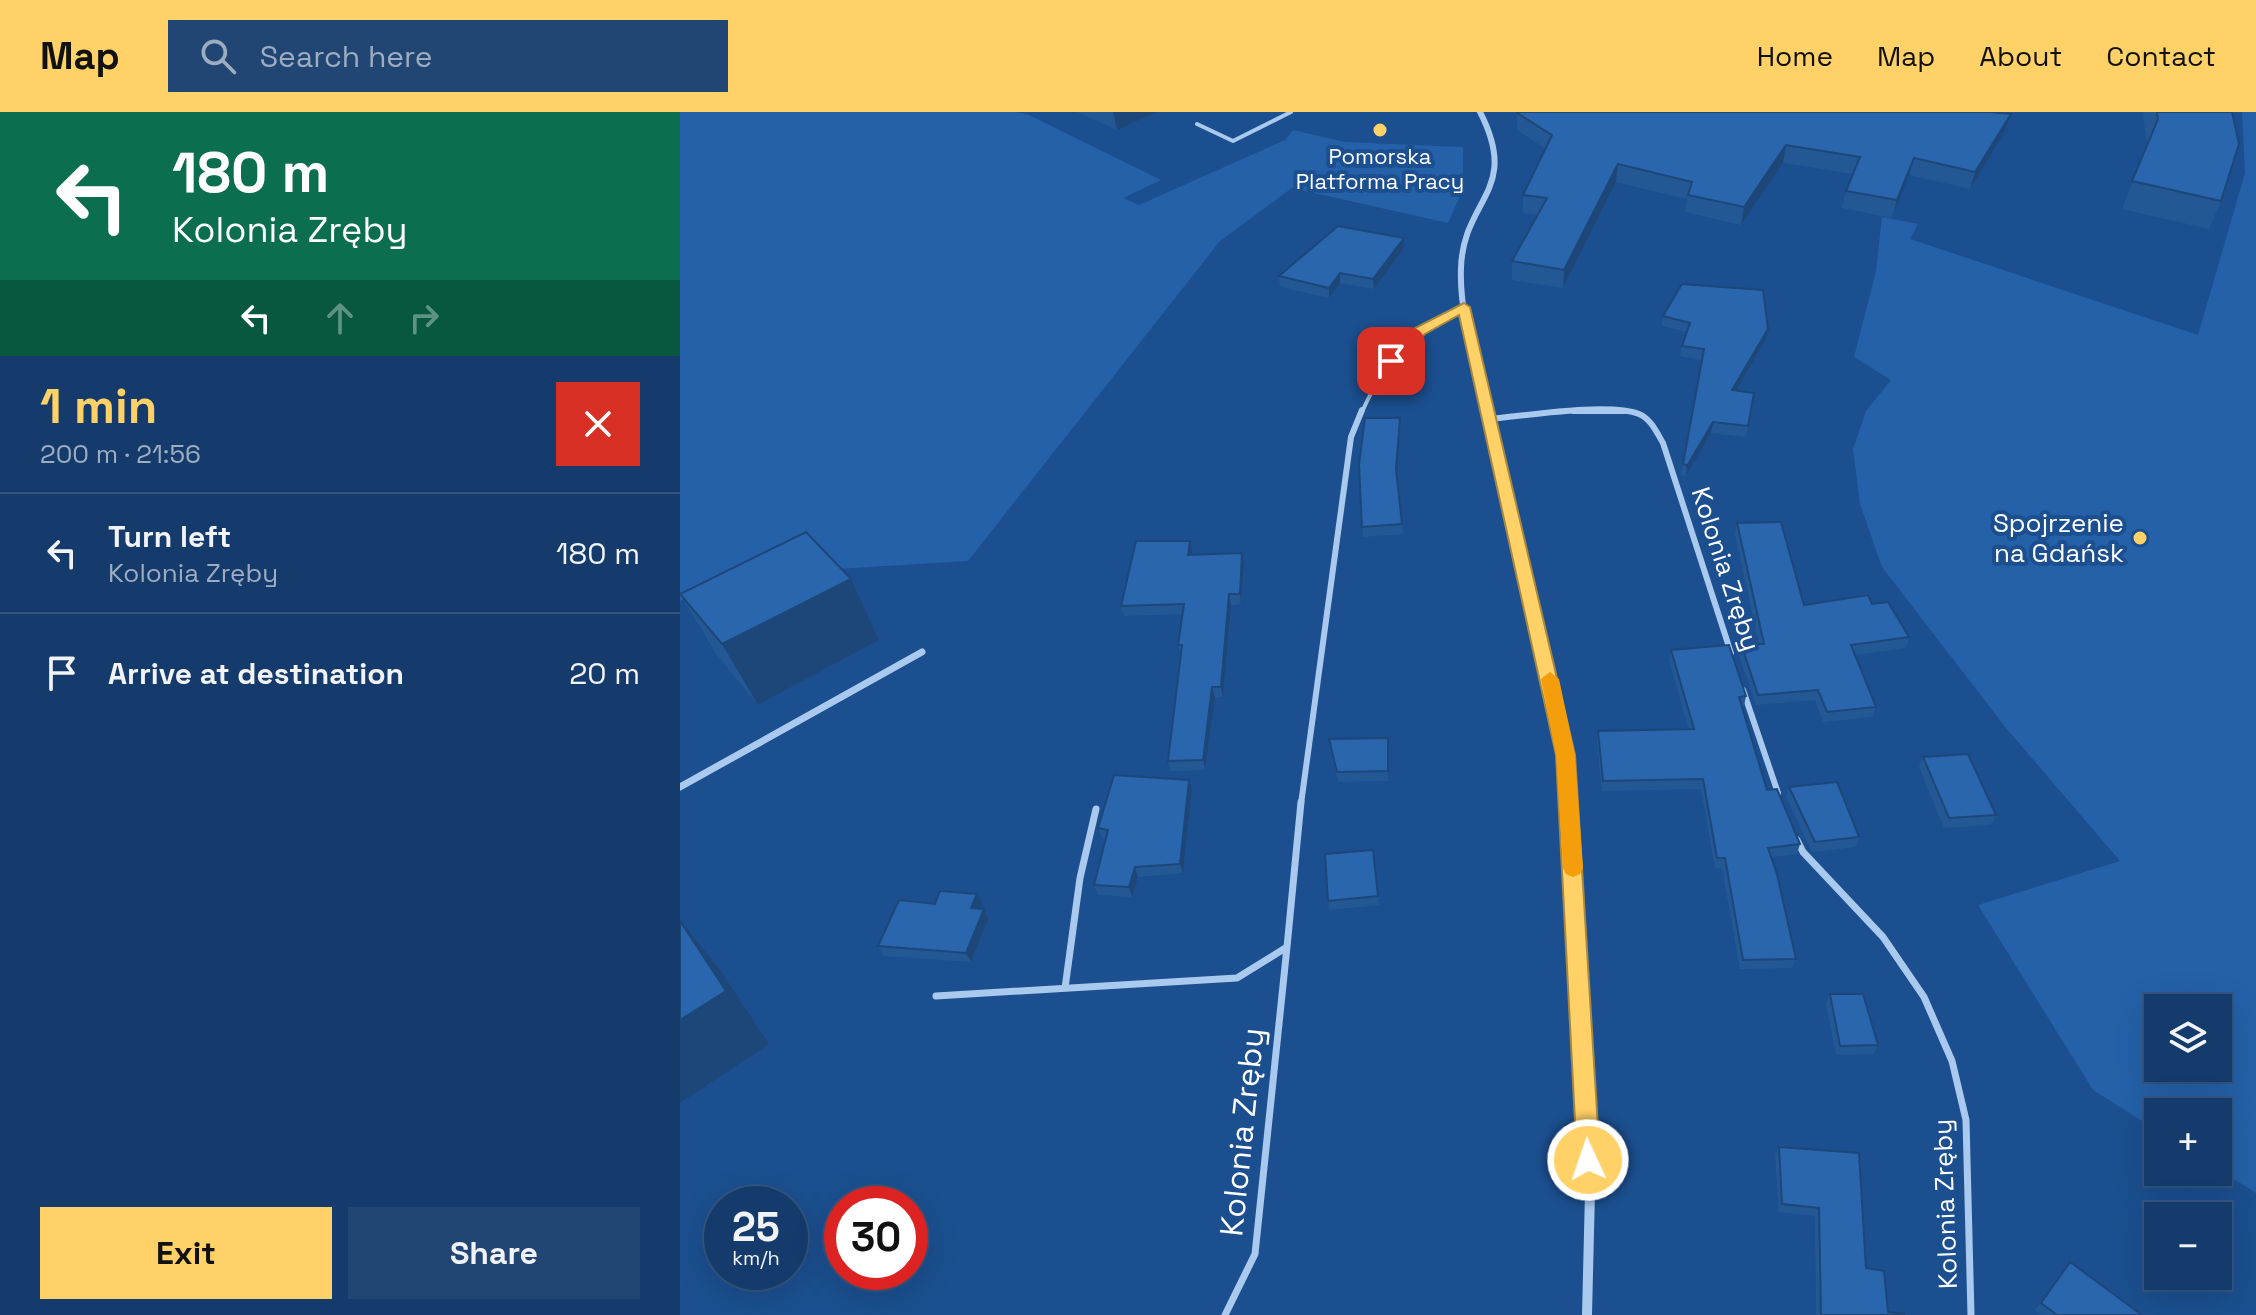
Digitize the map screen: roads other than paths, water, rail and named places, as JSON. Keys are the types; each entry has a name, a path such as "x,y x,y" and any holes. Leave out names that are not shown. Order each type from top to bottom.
{"street":[{"path":"1480,112 1496,144 1499,162 1464,243 1461,269 1464,307 1561,729 1567,769 1590,1192 1587,1315"},
{"path":"680,787 922,652"}],"lane":[{"path":"1197,124 1233,141 1291,112"},
{"name":"Kolonia Zręby","path":"1225,1315 1255,1254 1302,789 1351,437 1370,391 1391,361 1420,331 1464,307"},
{"name":"Kolonia Zręby","path":"1489,419 1615,412 1640,414 1649,422 1663,443 1734,664"},
{"name":"Kolonia Zręby","path":"1739,678 1782,806"},
{"path":"1065,988 1080,878 1096,809"},
{"name":"Kolonia Zręby","path":"1792,831 1803,852 1883,937 1924,997 1952,1061 1966,1120 1971,1315"},
{"path":"936,996 1237,978 1287,947"}],"place":[{"name":"Pomorska Platforma Pracy","path":"1380,130"},
{"name":"Spojrzenie na Gdańsk","path":"2140,538"}]}
